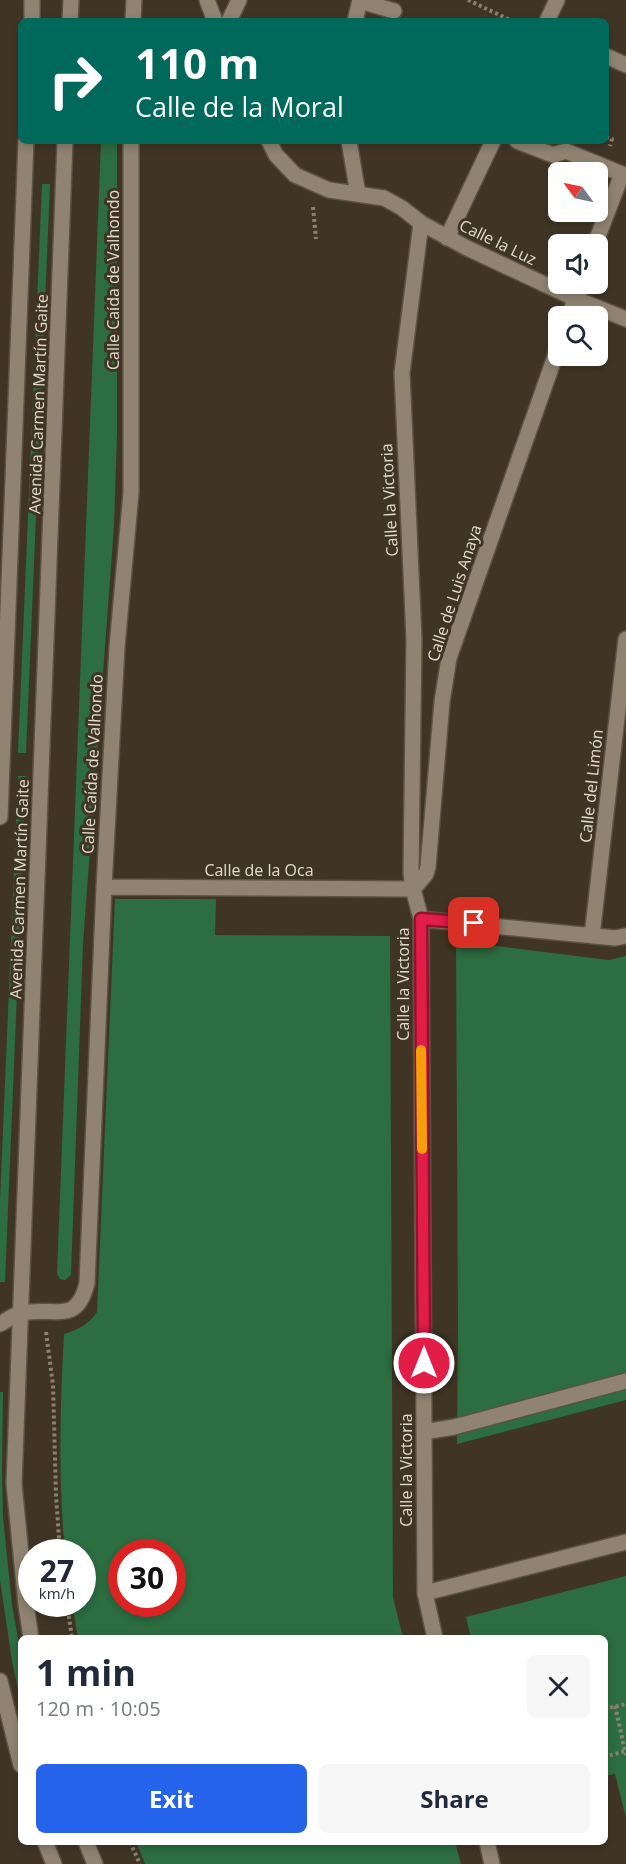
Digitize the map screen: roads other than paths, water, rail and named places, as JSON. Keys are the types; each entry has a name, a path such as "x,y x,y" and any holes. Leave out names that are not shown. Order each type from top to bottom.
{"street":[{"path":"32,0 32,18"},
{"path":"70,18 71,0"},
{"path":"134,0 134,18"},
{"path":"207,0 214,18"},
{"path":"230,18 239,0"},
{"path":"357,18 360,0 394,10"},
{"path":"549,18 557,0"},
{"path":"609,58 626,65"},
{"name":"Avenida Carmen Martín Gaite","path":"0,817 26,144"},
{"name":"Avenida Carmen Martín Gaite","path":"31,1635 26,1605 14,1484 66,144"},
{"name":"Calle Caída de Valhondo","path":"0,1324 21,1313 71,1310 83,1300 87,1283 117,647 131,493 131,144"},
{"name":"Calle la Luz","path":"270,144 276,155 294,174 329,190 384,198 447,238 576,299 626,319"},
{"path":"350,144 358,194"},
{"path":"447,238 493,144"},
{"path":"525,144 553,155 566,151 622,174 600,234"},
{"name":"Calle la Victoria","path":"421,223 402,373 414,639 411,873 421,919 425,1593 434,1635"},
{"path":"574,306 578,294"},
{"name":"Calle de Luis Anaya","path":"413,889 426,874 428,867 442,702 449,658 551,366"},
{"name":"Calle del Limón","path":"592,936 626,639"},
{"name":"Calle de la Oca","path":"104,887 413,889"},
{"path":"421,919 615,938 626,936"},
{"path":"424,1432 454,1427 626,1381"},
{"path":"425,1593 626,1542"},
{"path":"0,1681 18,1753"},
{"path":"46,1845 54,1864"},
{"path":"87,1845 95,1864"},
{"path":"487,1845 492,1864"}]}
